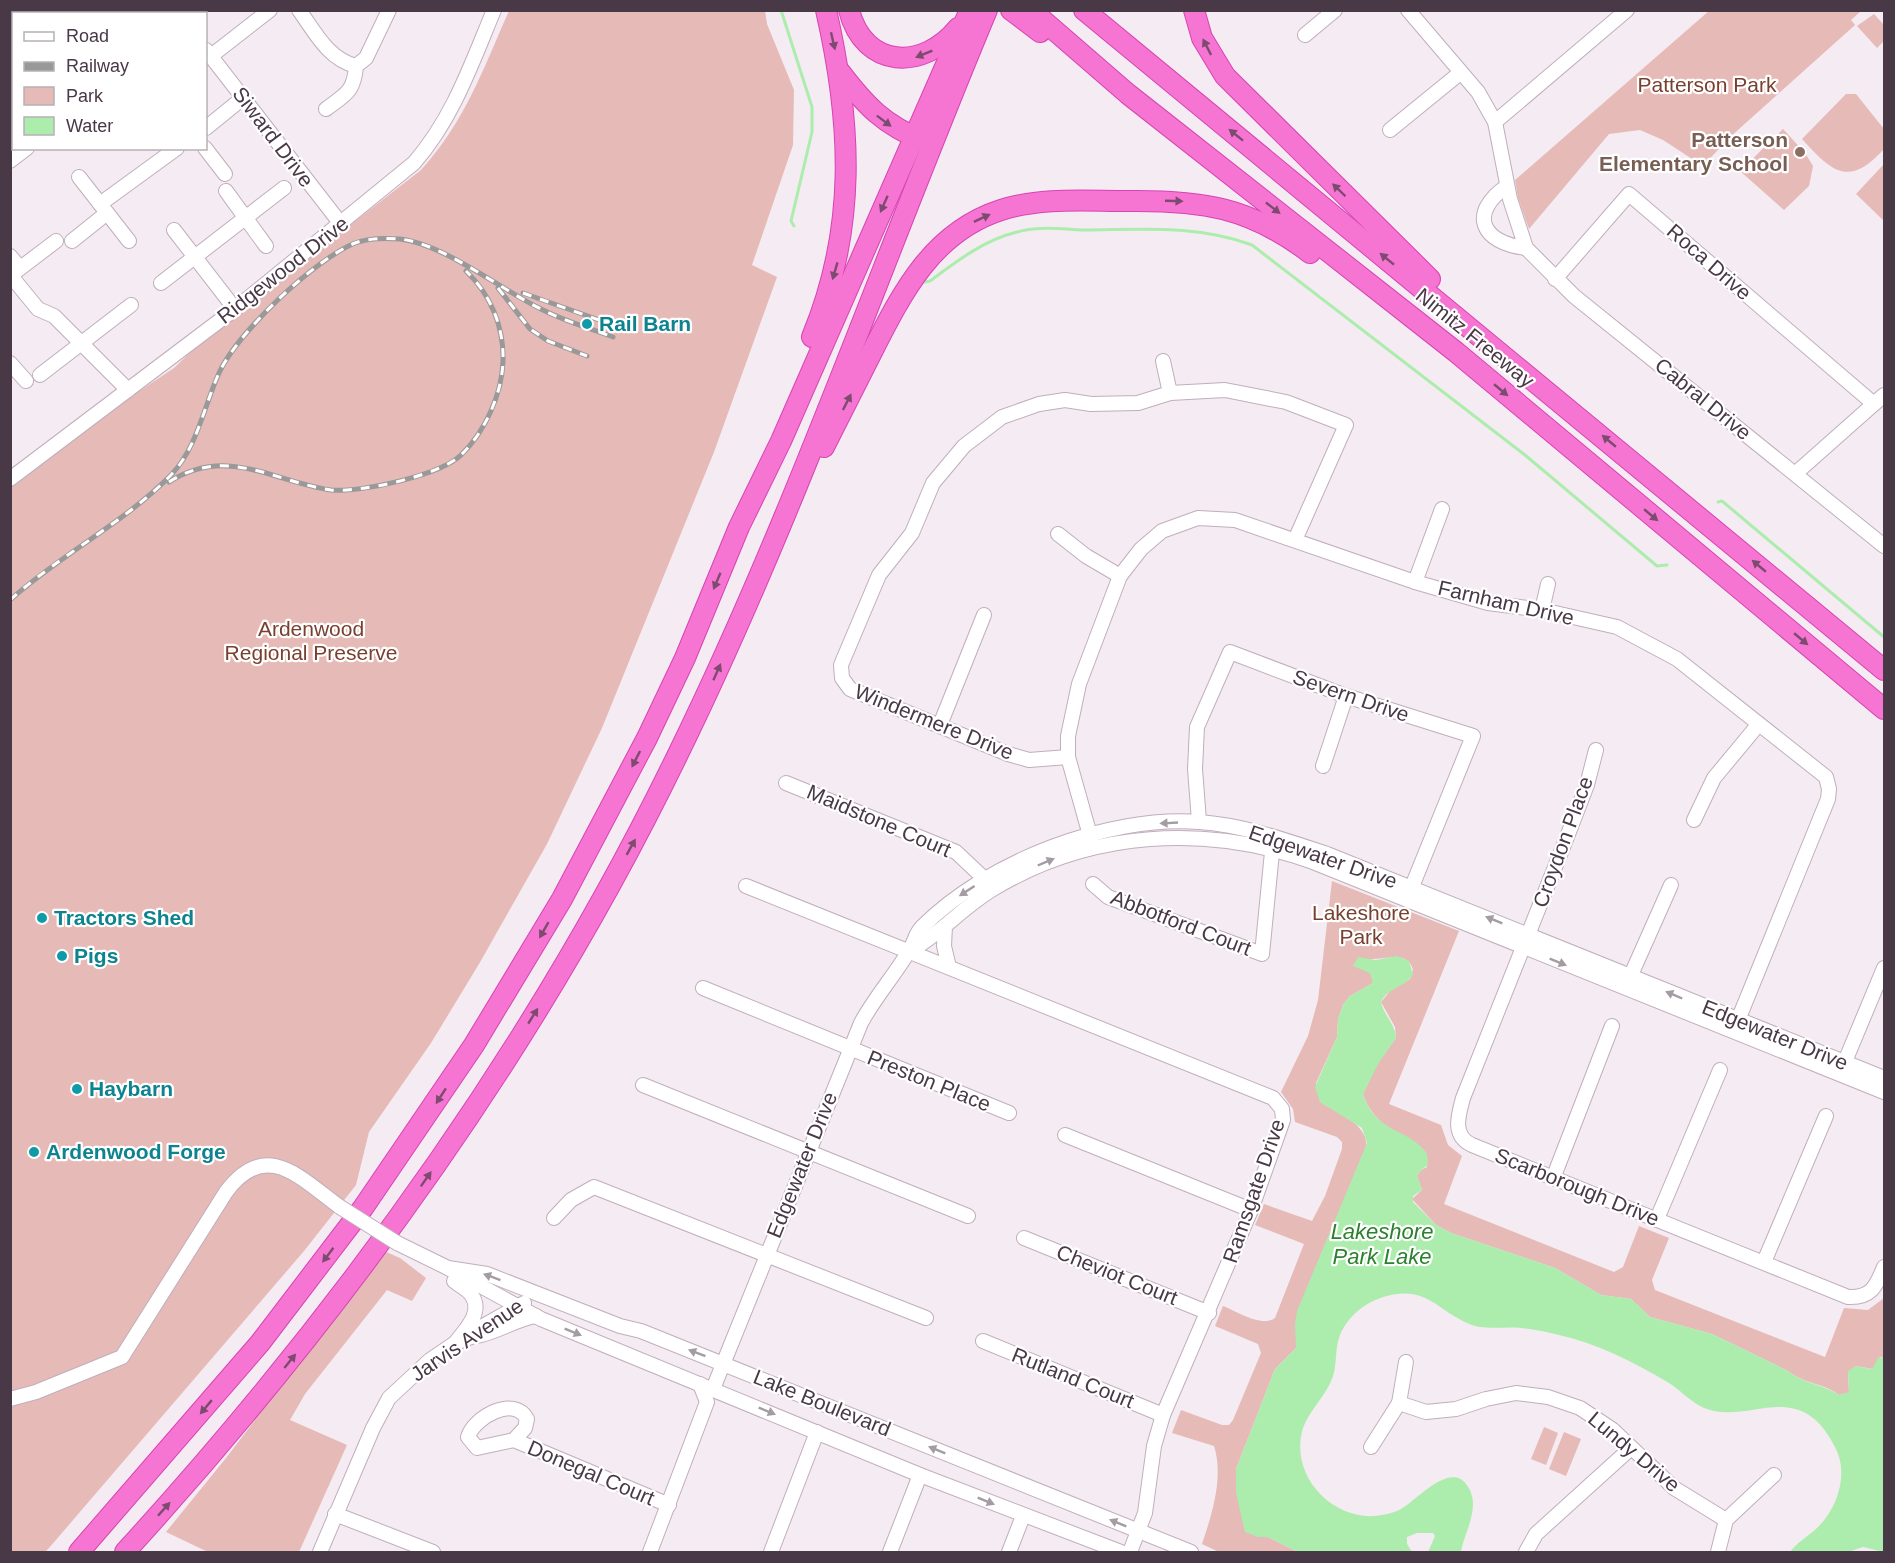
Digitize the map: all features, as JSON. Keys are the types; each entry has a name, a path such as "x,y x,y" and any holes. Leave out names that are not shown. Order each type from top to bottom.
{"highway":[{"path":"739,527 752,484 819,321 838,262 846,196 845,127 840,72 826,10"},
{"path":"849,10 853,25 862,40 875,51 893,58 912,58 928,53 955,32 969,14"},
{"path":"125,1552 231,1433 337,1302 393,1227 498,1072 548,993 635,839 717,672 763,566 987,10"},
{"path":"1011,10 1128,94"},
{"name":"Nimitz Freeway","path":"1031,10 1128,94 1456,352 1884,709"},
{"name":"Nimitz Freeway","path":"1084,10 1530,375 1884,670"},
{"path":"1194,10 1202,38 1232,84 1432,281 1521,356 1530,375"},
{"path":"77,1552 110,1519 205,1409 310,1278 413,1138 474,1045 562,899 631,769 685,658 739,527 781,441 969,14"},
{"path":"840,72 875,114 911,143 930,151"},
{"path":"763,566 912,278 934,251 953,234 1001,210 1057,201 1176,201 1208,204 1240,213 1271,226 1346,280 1456,352"}],"street":[{"path":"208,53 270,10"},
{"path":"299,10 331,53 345,63 356,66"},
{"path":"326,109 350,92 355,81 356,66 366,58 389,10"},
{"name":"Ridgewood Drive","path":"10,479 235,309 414,163 436,138 449,115 494,10"},
{"path":"1305,35 1335,10"},
{"name":"Cabral Drive","path":"1408,10 1478,92 1495,122 1507,186 1526,248 1555,279 1883,543"},
{"path":"1495,122 1627,10"},
{"name":"Siward Drive","path":"208,53 341,224"},
{"path":"1390,130 1460,73"},
{"path":"207,127 244,97"},
{"path":"10,161 24,150"},
{"path":"72,241 104,209 175,150"},
{"path":"207,150 225,174"},
{"path":"79,177 129,241"},
{"path":"1507,186 1491,197 1484,212 1486,227 1492,238 1506,246 1526,248"},
{"path":"161,283 284,188"},
{"path":"226,191 266,246"},
{"name":"Roca Drive","path":"1555,279 1629,194 1879,400"},
{"path":"174,230 235,309"},
{"path":"14,273 56,241"},
{"path":"10,256 14,273 38,309 54,316 128,390"},
{"path":"40,375 131,305"},
{"path":"1163,361 1170,393"},
{"path":"10,363 26,381"},
{"name":"Windermere Drive","path":"1068,757 1029,760 1019,757 845,684 841,672 879,575 912,532 933,483 964,446 1002,417 1039,404 1065,400 1090,404 1138,403 1170,393 1225,390 1286,402 1346,425 1295,540"},
{"path":"1796,474 1879,400"},
{"path":"1415,582 1442,509"},
{"name":"Farnham Drive","path":"1091,840 1068,757 1068,736 1079,684 1120,576 1141,549 1162,531 1198,518 1235,520 1415,582 1488,603 1542,610 1617,627 1677,659 1826,777 1829,789 1828,799 1736,1025"},
{"path":"1058,534 1086,556 1120,576"},
{"path":"1542,610 1548,584"},
{"path":"940,725 984,615"},
{"name":"Severn Drive","path":"1198,821 1195,769 1197,727 1230,652 1346,696 1473,736 1409,894"},
{"path":"1323,766 1346,696"},
{"path":"1695,820 1714,778 1758,725"},
{"name":"Croydon Place","path":"1528,934 1587,785 1596,750"},
{"name":"Maidstone Court","path":"786,783 956,852 990,884"},
{"name":"Edgewater Drive","path":"910,951 930,940 990,884 1034,854 1154,824 1198,821 1327,854 1523,947 1628,982 1736,1025 1842,1068 1884,1092"},
{"name":"Edgewater Drive","path":"1091,840 1196,837 1273,842"},
{"name":"Abbotford Court","path":"1093,884 1108,897 1262,954 1273,842"},
{"name":"Edgewater Drive","path":"650,1552 766,1254 850,1048 875,997 910,951 920,929 967,891 990,884"},
{"path":"1628,982 1671,885"},
{"name":"Ramsgate Drive","path":"746,886 1273,1098 1282,1109 1283,1120 1251,1210 1209,1313 1163,1415 1154,1446 1145,1513 1130,1552"},
{"name":"Edgewater Drive","path":"1409,894 1528,934 1628,982"},
{"path":"945,926 944,946 949,967"},
{"name":"Scarborough Drive","path":"1528,934 1463,1098 1458,1116 1458,1134 1463,1141 1848,1297 1858,1298 1874,1290 1884,1267"},
{"path":"1842,1068 1884,968"},
{"name":"Preston Place","path":"702,988 1009,1113"},
{"path":"1554,1176 1612,1026"},
{"name":"Edgewater Drive","path":"1842,1068 1884,1078"},
{"path":"1657,1219 1720,1070"},
{"path":"643,1085 968,1216"},
{"path":"1764,1262 1826,1116"},
{"path":"1065,1135 1251,1210"},
{"name":"Lake Boulevard","path":"10,1399 36,1392 122,1358 226,1192 248,1168 263,1165 279,1166 398,1243 536,1316 711,1392 817,1432 1023,1516 1121,1552"},
{"path":"554,1218 571,1200 594,1187 926,1318"},
{"name":"Cheviot Court","path":"1024,1238 1209,1313"},
{"path":"433,1261 470,1293 474,1302 474,1319 455,1343"},
{"name":"Lake Boulevard","path":"448,1268 487,1274 722,1363 1191,1552"},
{"name":"Jarvis Avenue","path":"320,1552 373,1428 389,1398 408,1378 455,1343 474,1336 483,1326 520,1308 533,1293"},
{"path":"474,1336 487,1334 536,1316"},
{"name":"Rutland Court","path":"983,1341 1163,1415"},
{"path":"1371,1447 1399,1402 1406,1362"},
{"name":"Lundy Drive","path":"1399,1402 1426,1412 1456,1409 1486,1399 1516,1393 1548,1397 1580,1408 1598,1418 1674,1488 1726,1520"},
{"path":"771,1552 817,1432"},
{"name":"Donegal Court","path":"514,1440 669,1505"},
{"path":"1526,1552 1536,1534 1631,1448"},
{"path":"1718,1552 1726,1520 1774,1474"},
{"path":"890,1552 920,1475"},
{"path":"335,1514 426,1551"},
{"name":"Jarvis Avenue","path":"314,1552 335,1514"},
{"path":"1009,1552 1023,1516"}],"green space":[{"name":"Patterson Park","path":"1710,10 1861,11 1851,20 1855,25 1729,138 1703,166 1663,140 1640,130 1609,134 1529,229 1518,198 1515,180"},
{"name":"Ardenwood Regional Preserve","path":"509,11 765,11 767,24 794,90 793,145 752,265 777,277 714,452 602,728 547,844 479,964 431,1043 369,1132 356,1185 304,1251 49,1548 45,1552 11,1552 11,486 108,412 174,368 206,337 421,170 462,114"},
{"path":"1874,14 1884,25 1884,41 1877,48 1857,26"},
{"path":"1846,94 1856,94 1884,129 1884,149 1861,169 1851,172 1832,167 1802,139"},
{"path":"1783,129 1805,153 1813,166 1809,186 1784,210 1740,171"},
{"path":"1884,164 1884,221 1856,194"},
{"name":"Lakeshore Park","path":"1332,881 1459,931 1389,1104 1441,1125 1448,1145 1462,1156 1444,1204 1614,1272 1623,1267 1639,1226 1669,1238 1652,1280 1655,1290 1825,1357 1844,1308 1868,1310 1884,1298 1884,1357 1880,1357 1873,1369 1856,1366 1848,1373 1849,1393 1839,1395 1801,1379 1712,1334 1650,1317 1631,1299 1601,1295 1555,1268 1451,1233 1436,1225 1412,1199 1422,1190 1417,1176 1427,1167 1424,1150 1396,1134 1379,1120 1367,1104 1363,1094 1377,1064 1396,1038 1395,1027 1381,1002 1390,991 1410,979 1413,970 1406,960 1401,958 1370,959 1373,983 1350,996 1343,1005 1338,1019 1337,1037 1316,1083 1320,1102 1358,1126 1366,1140 1366,1149 1328,1238 1297,1333 1296,1348 1275,1369 1236,1469 1258,1537 1268,1537 1298,1552 1219,1552 1202,1544 1216,1495 1218,1470 1214,1446 1172,1433 1181,1410 1222,1425 1229,1425 1233,1420 1261,1353 1258,1344 1215,1326 1223,1306 1256,1320 1270,1321 1275,1318 1304,1244 1255,1225 1264,1204 1312,1221 1325,1196 1342,1149 1342,1142 1337,1137 1295,1122 1293,1109 1281,1092 1308,1036 1318,1000"},
{"path":"384,1251 400,1258 426,1278 412,1301 387,1290 305,1394 290,1420 347,1445 299,1552 208,1552 166,1532 226,1458"},
{"path":"1544,1427 1558,1433 1546,1465 1531,1459"},
{"path":"1564,1432 1581,1439 1566,1476 1549,1469"}],"water":[{"name":"Lakeshore Park Lake","path":"1397,956 1409,961 1413,974 1410,979 1388,993 1381,1002 1394,1028 1396,1038 1378,1064 1363,1094 1368,1107 1376,1117 1384,1124 1412,1139 1427,1154 1428,1165 1417,1176 1422,1190 1413,1196 1413,1202 1436,1225 1451,1233 1555,1268 1601,1295 1631,1299 1650,1317 1712,1334 1800,1379 1827,1388 1839,1395 1849,1392 1848,1371 1856,1366 1872,1369 1878,1358 1884,1357 1884,1552 1863,1547 1848,1552 1790,1552 1825,1519 1836,1500 1841,1478 1839,1457 1835,1447 1820,1425 1804,1412 1788,1407 1770,1407 1717,1412 1700,1406 1656,1375 1602,1349 1535,1330 1487,1328 1473,1325 1430,1300 1412,1294 1379,1298 1364,1306 1346,1323 1339,1338 1330,1383 1303,1428 1300,1445 1302,1461 1316,1490 1342,1510 1358,1515 1375,1516 1395,1512 1442,1480 1459,1478 1471,1492 1473,1501 1471,1518 1461,1552 1428,1552 1435,1536 1433,1533 1417,1533 1407,1537 1407,1544 1412,1552 1298,1552 1268,1537 1258,1537 1245,1532 1236,1493 1236,1469 1275,1369 1296,1348 1297,1311 1367,1143 1362,1128 1320,1102 1315,1087 1337,1037 1338,1019 1343,1005 1350,996 1373,983 1370,973 1353,966 1358,957 1376,960"}],"waterway":[{"path":"781,10 812,107 812,132 791,221 794,226"},
{"path":"924,282 930,281 971,252 993,240 1032,229 1188,231 1231,238 1252,245 1525,455 1657,566 1667,565"},
{"path":"1718,502 1722,501 1884,637"}],"railway":[{"path":"10,600 50,568 113,524 171,475 194,440 219,373 242,338 299,281 338,252 355,243 366,240 400,239 435,249 550,313 613,337"},
{"path":"169,482 190,471 231,466 331,490 361,489 419,476 461,455 478,435 491,412 502,374 503,361 501,336 494,312 482,290 466,271"},
{"path":"498,288 530,329 548,341 587,356"},
{"path":"523,293 616,326"}],"place":[{"name":"Patterson Elementary School","path":"1800,152"},
{"name":"Rail Barn","path":"587,324"},
{"name":"Tractors Shed","path":"42,918"},
{"name":"Pigs","path":"62,956"},
{"name":"Haybarn","path":"77,1089"},
{"name":"Ardenwood Forge","path":"34,1152"}]}
